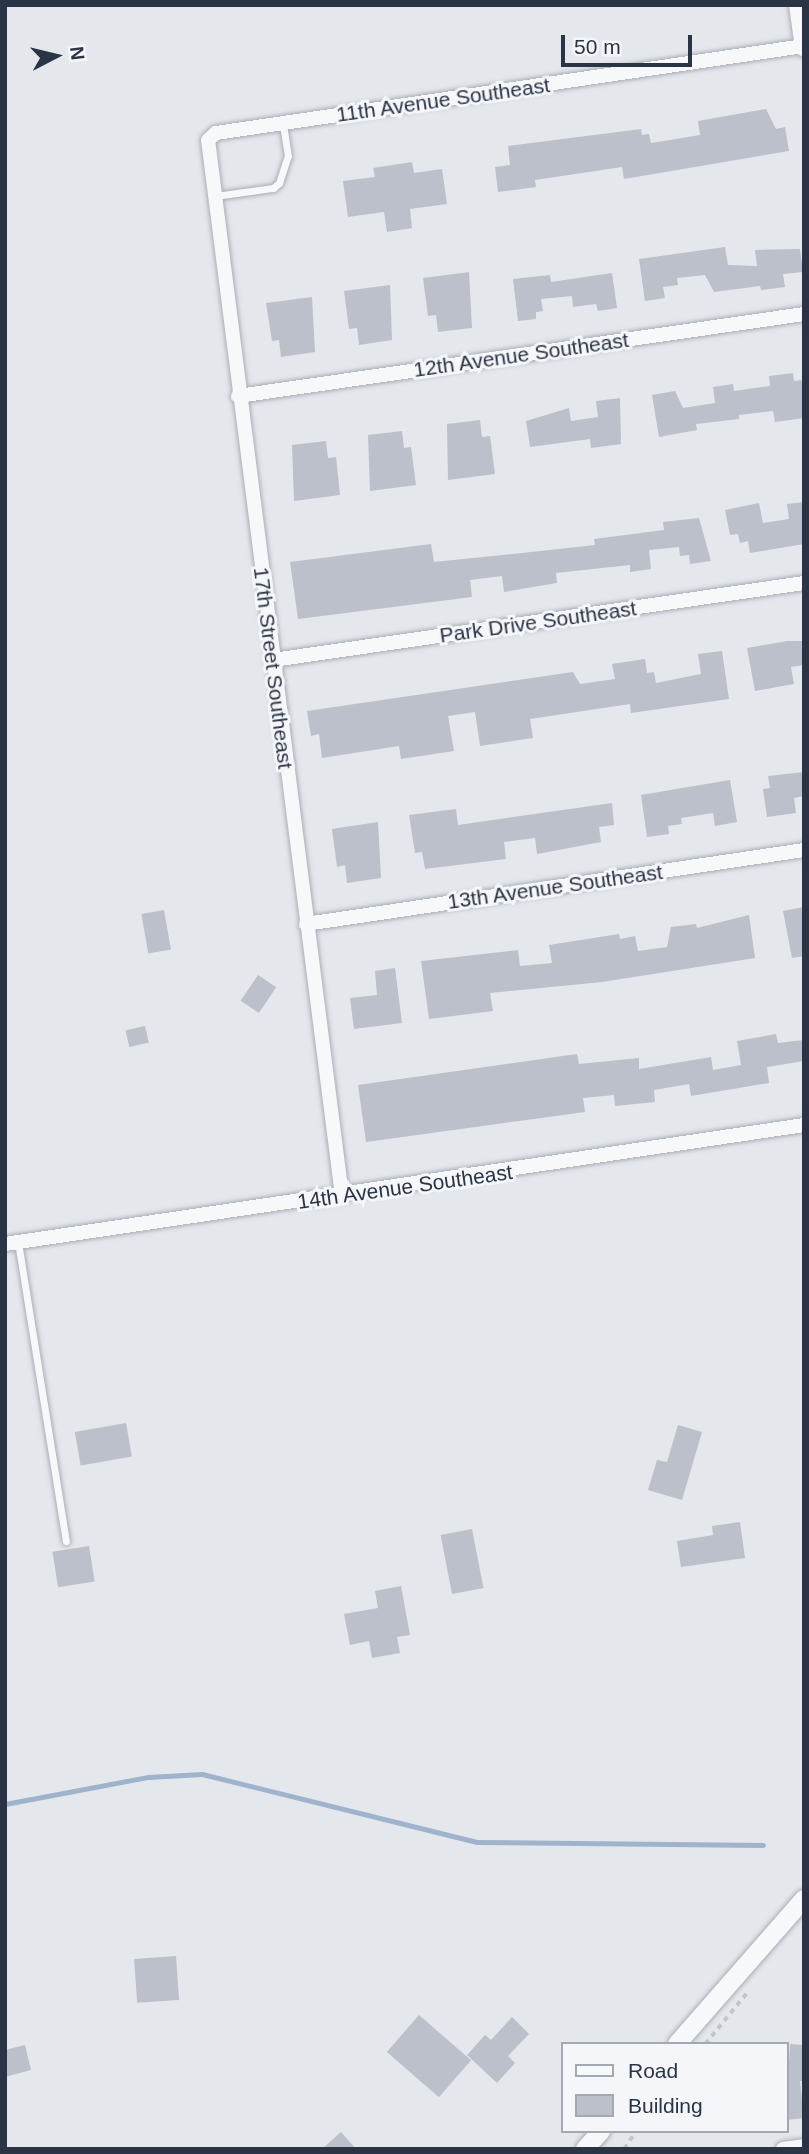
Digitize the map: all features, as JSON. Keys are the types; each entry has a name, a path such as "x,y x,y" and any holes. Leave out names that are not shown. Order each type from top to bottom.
{"street":[{"path":"798,5 804,46"},
{"name":"11th Avenue Southeast","path":"208,140 216,133 804,46"},
{"name":"17th Street Southeast","path":"208,140 212,197 342,1196"},
{"name":"12th Avenue Southeast","path":"238,396 804,314"},
{"name":"Park Drive Southeast","path":"273,660 804,583"},
{"name":"13th Avenue Southeast","path":"306,923 804,850"},
{"name":"14th Avenue Southeast","path":"12,1243 342,1196 804,1125"},
{"path":"679,2042 804,1899"},
{"path":"585,2149 599,2133"},
{"path":"783,2149 804,2146"}],"lane":[{"path":"212,197 273,188 279,183 288,156 284,123"},
{"path":"12,1243 66,1541"}],"path":[{"path":"624,2149 635,2133"}],"building":[{"path":"766,109 776,129 785,127 789,151 624,179 622,167 535,180 536,187 498,192 495,167 510,165 508,146 641,129 642,135 649,134 651,143 700,135 698,121"},
{"path":"412,162 414,173 442,169 447,204 410,209 412,228 387,232 384,212 348,217 343,181 375,177 373,168"},
{"path":"725,247 728,265 757,266 755,250 800,249 803,272 783,274 785,287 761,290 760,286 714,292 705,275 677,278 678,285 663,287 665,298 645,301 639,259"},
{"path":"469,272 472,328 438,332 436,315 428,316 423,278"},
{"path":"612,273 617,308 598,311 596,304 573,307 572,296 541,299 543,311 536,312 536,319 518,321 513,279 550,275 551,282"},
{"path":"390,285 392,340 359,345 357,328 349,329 344,291"},
{"path":"312,297 315,352 281,357 279,340 272,341 266,303"},
{"path":"793,373 794,381 804,380 804,418 775,422 773,411 739,415 739,419 696,424 697,430 659,437 652,395 675,391 683,408 715,403 713,387 733,384 734,391 770,386 769,376"},
{"path":"620,398 621,444 591,448 590,439 530,447 526,421 569,408 571,421 598,417 596,401"},
{"path":"480,420 482,437 490,436 495,474 448,480 447,424"},
{"path":"402,431 404,448 411,447 416,485 370,491 368,435"},
{"path":"326,441 328,458 336,457 340,495 294,501 292,445"},
{"path":"804,502 804,544 750,553 748,541 740,543 738,534 730,535 725,510 759,503 763,523 789,519 787,504"},
{"path":"699,518 711,561 690,564 689,555 680,556 679,547 649,550 651,569 630,572 630,565 556,573 557,583 504,592 502,576 470,580 472,597 298,619 290,562 431,544 434,562 522,553 595,545 594,539 664,530 663,522"},
{"path":"804,641 804,665 791,667 794,684 755,691 747,648"},
{"path":"722,651 729,699 631,713 630,704 530,719 533,738 480,746 475,712 448,716 454,751 401,759 399,746 322,758 319,734 311,736 307,711 573,672 580,684 615,679 612,664 645,659 647,673 654,672 656,683 701,674 698,654"},
{"path":"804,772 804,796 794,798 796,813 767,817 763,789 770,788 768,776"},
{"path":"730,780 737,822 715,826 713,813 681,818 682,824 668,826 669,834 647,837 641,795"},
{"path":"612,803 614,825 599,827 601,842 537,854 535,838 504,842 506,859 425,869 422,852 415,853 409,815 456,809 458,825"},
{"path":"378,822 381,878 347,883 345,865 337,867 332,829"},
{"path":"804,907 804,956 792,958 783,911"},
{"path":"164,910 171,949 148,953 141,914"},
{"path":"749,915 755,958 602,982 490,993 493,1011 429,1019 421,961 518,950 520,966 552,963 549,945 619,934 620,939 635,936 638,951 667,947 671,927 696,924 697,928"},
{"path":"395,968 402,1023 354,1029 350,998 377,995 375,971"},
{"path":"258,975 276,987 259,1013 241,1001"},
{"path":"145,1026 149,1043 129,1047 126,1030"},
{"path":"776,1034 778,1043 804,1040 804,1061 767,1067 769,1083 691,1096 689,1084 654,1090 655,1102 615,1106 614,1095 583,1098 585,1112 366,1142 358,1085 577,1054 579,1064 639,1058 639,1069 711,1057 713,1070 741,1065 737,1041"},
{"path":"126,1423 132,1456 81,1466 75,1432"},
{"path":"678,1425 702,1432 682,1500 648,1490 657,1460 667,1462"},
{"path":"740,1522 745,1558 681,1567 677,1541 713,1535 712,1526"},
{"path":"472,1529 483,1588 452,1594 441,1535"},
{"path":"89,1546 95,1582 58,1587 52,1552"},
{"path":"401,1586 410,1635 397,1637 400,1653 372,1658 369,1641 350,1645 344,1614 378,1608 375,1591"},
{"path":"176,1956 179,2000 137,2003 134,1959"},
{"path":"419,2015 471,2060 439,2097 387,2052"},
{"path":"512,2017 529,2034 508,2056 515,2063 497,2083 467,2055 485,2035 491,2040"},
{"path":"790,2044 804,2045 804,2081 800,2081 804,2118 788,2120"},
{"path":"25,2045 31,2070 5,2077 5,2050"},
{"path":"341,2132 356,2149 322,2149"}],"waterway":[{"path":"5,1804 148,1777 202,1774 477,1842 763,1845"}]}
